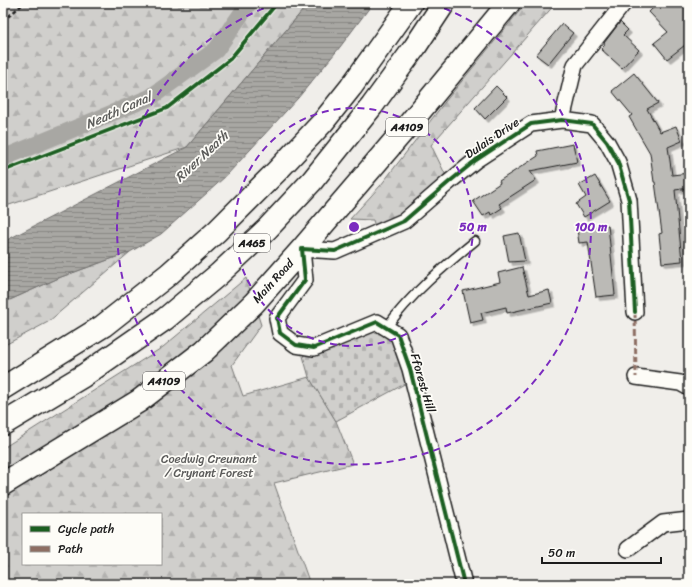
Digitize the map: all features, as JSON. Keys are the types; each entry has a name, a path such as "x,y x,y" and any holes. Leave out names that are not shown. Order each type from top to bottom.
{"main road":[{"name":"A465","path":"3,388 103,326 169,274 217,231 323,122 351,87 411,3"},
{"name":"A465","path":"3,424 83,376 165,319 219,274 256,239 312,181 362,118 415,47 444,3"},
{"name":"Main Road","path":"3,484 139,401 204,351 254,303 302,249 410,123 508,3"}],"street":[{"path":"562,120 575,65 624,3"},
{"name":"Dulais Drive","path":"302,249 335,251 404,221 476,160 531,124 562,120 592,124 608,142 618,162 629,200 635,312"},
{"path":"302,249 305,280 277,318 280,333 296,345 314,348 377,322 386,328"},
{"name":"Fforest Hill","path":"386,328 398,335 410,369 464,584"},
{"path":"636,377 680,383 689,388"},
{"path":"628,549 663,523 689,520"}],"lane":[{"path":"386,328 396,314 439,270 475,241"}],"path":[{"path":"3,21 24,3"}],"green space":[{"path":"3,3 309,3 187,147 3,207"},
{"path":"526,3 556,3 431,145 449,182 404,221 376,231 373,220 350,219 381,185 448,98"},
{"path":"130,252 48,322 3,346 3,303 61,277"},
{"name":"Coedwig Creunant / Crynant Forest","path":"246,278 261,325 232,365 243,396 309,377 336,421 353,464 274,483 310,584 3,584 3,448 163,347"},
{"path":"377,322 398,335 412,380 336,421 309,377 303,356 314,348"}],"water":[{"name":"River Neath","path":"309,3 373,3 340,47 298,98 226,176 161,234 130,252 61,277 3,303 3,242 187,147"}],"building":[{"path":"658,3 689,3 689,42 667,59 654,43 668,32 649,12"},
{"path":"620,22 628,30 623,35 639,50 622,68 601,49"},
{"path":"562,24 573,33 548,64 536,55"},
{"path":"634,73 658,103 647,109 660,132 676,126 682,141 668,147 672,175 689,173 689,188 675,190 682,261 662,263 659,234 662,233 650,153 629,117 632,115 612,91"},
{"path":"496,86 507,97 485,119 475,108"},
{"path":"573,144 577,162 530,171 536,180 499,204 502,208 491,215 490,212 483,216 473,201 500,183 499,181 538,156 537,151"},
{"path":"595,176 610,201 584,217 576,204 586,197 579,185"},
{"path":"608,225 615,295 596,297 588,242 579,243 577,229"},
{"path":"519,233 525,261 509,262 504,236"},
{"path":"522,267 529,295 549,290 552,303 507,313 506,307 481,313 483,320 470,323 463,291 500,282 498,273"}],"waterway":[{"name":"Neath Canal","path":"3,158 151,97 216,50 249,3"}],"marked path":[{"path":"635,312 636,377"}],"cycle path":[{"path":"3,171 167,108 230,59 277,3"},
{"path":"464,584 410,369 398,335 377,322 314,348 296,345 280,333 277,318 305,280 302,249 335,251 404,221 476,160 531,124 562,120 592,124 607,142 618,162 629,200 635,312"}]}
